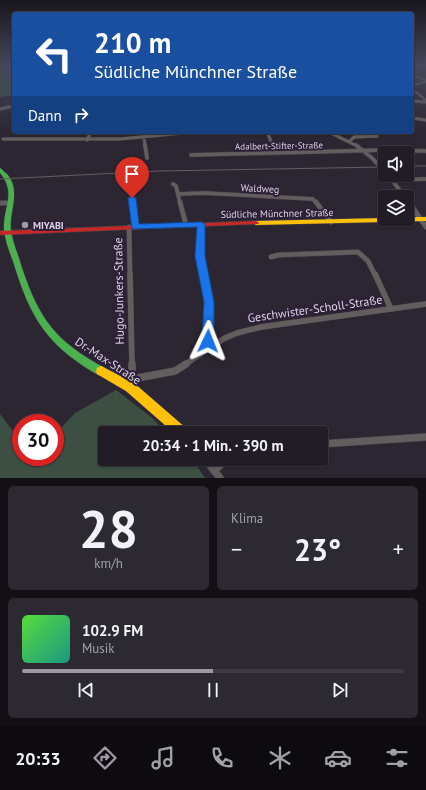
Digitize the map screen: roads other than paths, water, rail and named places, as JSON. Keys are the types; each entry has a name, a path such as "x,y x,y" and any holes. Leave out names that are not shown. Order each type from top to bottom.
{"main road":[{"path":"0,170 8,180 12,194 8,232"},
{"name":"Südliche Münchner Straße","path":"0,232 201,224 423,219"},
{"name":"Dr.-Max-Straße","path":"8,232 26,287 40,320 57,340 94,367 129,387 163,413 176,426"}],"street":[{"path":"414,91 426,101"},
{"path":"414,102 426,101"},
{"path":"0,109 12,106"},
{"path":"414,118 426,120"},
{"path":"87,140 90,134"},
{"path":"1,139 87,140 174,134"},
{"path":"268,134 276,153"},
{"path":"334,134 350,141 367,152 378,164"},
{"path":"350,141 354,137 377,136"},
{"path":"144,137 147,158"},
{"name":"Adalbert-Stifter-Straße","path":"191,156 426,151"},
{"path":"414,180 426,180"},
{"path":"394,182 400,190"},
{"path":"173,184 176,186 186,225"},
{"name":"Hugo-Junkers-Straße","path":"131,186 132,378"},
{"name":"Waldweg","path":"178,194 204,193 313,199 331,222"},
{"path":"0,203 11,202"},
{"path":"414,208 423,219 426,227"},
{"path":"201,224 200,256 209,302 208,341 212,347"},
{"path":"271,257 278,255 362,253 391,309"},
{"name":"Geschwister-Scholl-Straße","path":"132,378 175,371 230,336 254,328 426,304"},
{"path":"129,387 132,378"},
{"path":"328,444 426,437"},
{"path":"210,466 220,478"},
{"path":"214,471 219,466"}],"tram line":[{"path":"414,166 426,166"},
{"path":"0,179 159,171 378,167"}],"place":[{"name":"MIYABI","path":"25,225"}]}
